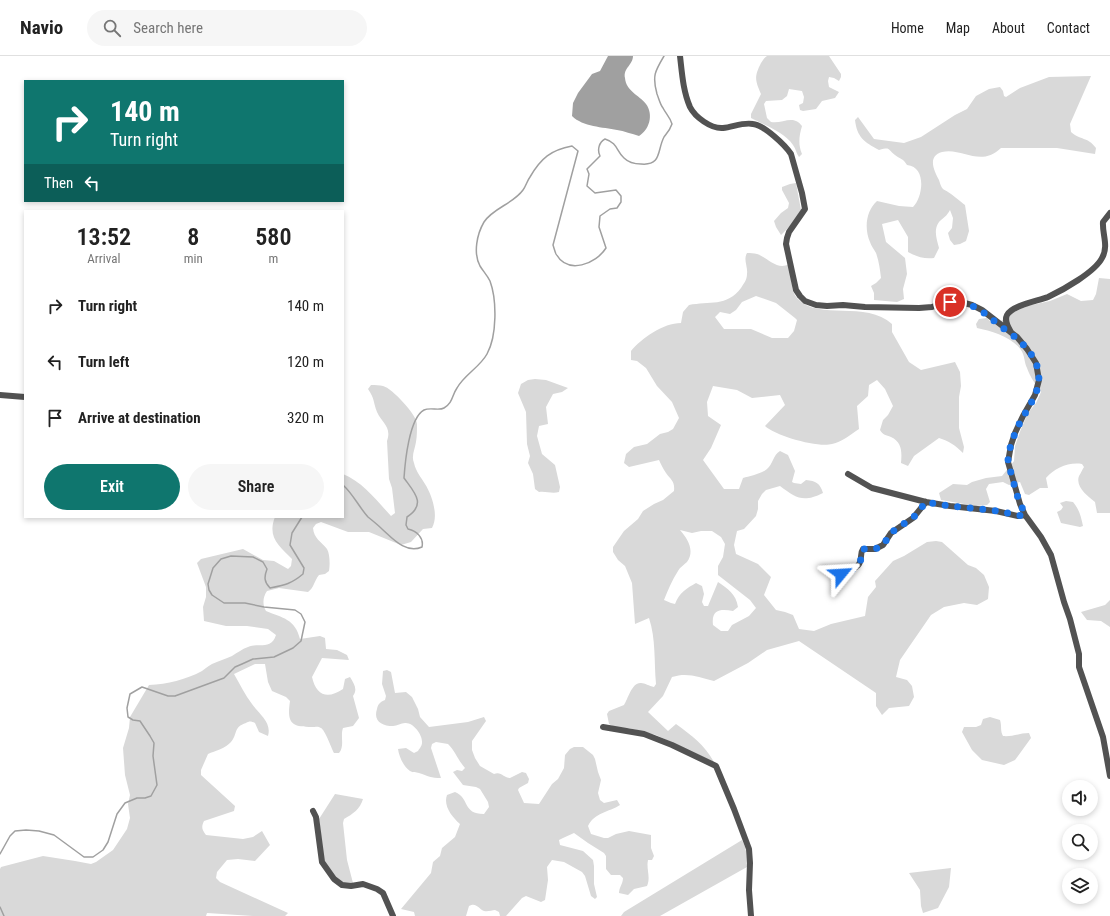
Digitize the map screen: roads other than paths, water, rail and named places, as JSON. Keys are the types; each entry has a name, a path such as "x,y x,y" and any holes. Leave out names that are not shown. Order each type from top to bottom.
{"street":[{"path":"680,56 688,101 691,109 700,118 707,123 720,128 744,124 756,124 781,143 791,154 805,209 789,232 786,244 796,290 805,301 816,305 827,306 843,305 919,308 957,302 972,306 982,310 1012,333 1027,349 1036,363 1039,373 1039,380 1035,395 1015,433 1008,462 1017,495 1025,515 1041,537 1051,555 1079,654 1079,667 1103,737 1110,776"},
{"path":"1012,333 1007,324 1007,313 1015,308 1049,296 1085,276 1097,266 1106,250 1103,227 1105,218 1110,213"},
{"path":"0,395 24,397"},
{"path":"848,474 872,488 926,502 1002,512 1018,516 1025,515"},
{"path":"841,574 853,569 860,563 863,549 875,549 883,545 891,533 913,518 926,502"},
{"path":"603,727 644,734 672,745 716,766 749,849 750,863 748,890 751,916"},
{"path":"313,811 316,817 322,862 330,874 342,885 351,886 364,884 380,891 383,893 393,916"}],"waterway":[{"path":"344,486 368,517 395,541 411,549 422,547 422,541 419,535 408,529 406,525 407,517 413,512 417,503 415,493 404,478 409,441 411,431 419,415 426,409 442,409 447,406 460,383 484,359 493,338 495,318 494,298 490,281 480,266 476,250 478,238 484,222 492,213 519,195 534,170 547,156 558,150 572,146 578,151 553,245 556,254 567,264 574,266 582,265 596,259 606,248 599,227 600,216 610,209 617,208 621,202 621,196 616,190 595,193 587,186 589,174 587,169 600,156 599,146 605,139 612,143 621,155 630,162 636,164 648,164 656,160 664,137 672,124 660,103 655,83 655,74 664,56"},
{"path":"0,854 10,836 15,831 26,830 39,831 54,835 84,857 93,857 103,850 108,842 117,814 125,803 137,798 151,796 157,785 153,756 154,743 140,721 133,720 128,717 127,708 130,694 142,687 168,696 175,696 224,678 235,667 253,659 274,657 293,648 301,641 305,622 301,614 295,610 264,607 245,603 224,603 212,595 208,584 213,568 221,559 231,556 253,557 263,562 267,569 265,577 270,588 288,584 295,580 303,574 304,568 290,545 292,533 301,518"},
{"path":"0,907 4,916"}]}
